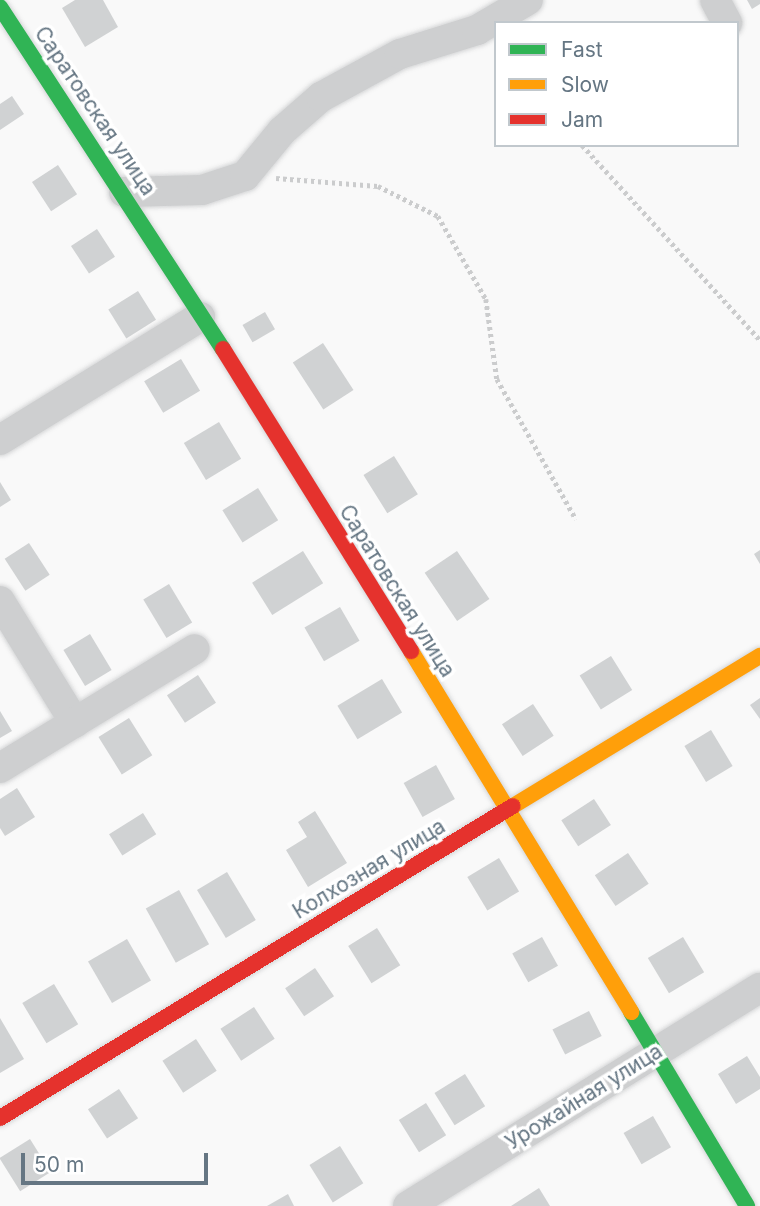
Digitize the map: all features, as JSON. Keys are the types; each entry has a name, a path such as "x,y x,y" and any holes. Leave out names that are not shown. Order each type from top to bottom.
{"street":[{"path":"124,192 202,190 245,176 282,131 321,97 400,54 477,30 528,0"},
{"path":"715,0 726,21"},
{"name":"Саратовская улица","path":"0,7 124,192 510,809 747,1206"},
{"path":"0,440 200,317"},
{"path":"0,601 75,723"},
{"path":"0,768 195,649"},
{"name":"Колхозная улица","path":"0,1118 760,656"},
{"name":"Урожайная улица","path":"408,1206 760,988"}],"path":[{"path":"584,147 760,340"},
{"path":"245,176 378,186 438,216 486,299 497,379 576,519"}],"building":[{"path":"75,0 103,0 118,27 85,47 62,8"},
{"path":"747,0 760,0 760,4 752,9"},
{"path":"12,96 24,114 0,130 0,104"},
{"path":"58,165 77,194 51,211 32,182"},
{"path":"97,229 115,257 89,274 71,246"},
{"path":"138,291 156,320 126,338 108,310"},
{"path":"265,312 275,329 252,342 242,325"},
{"path":"323,343 353,390 323,410 293,363"},
{"path":"181,359 200,391 163,413 144,381"},
{"path":"219,422 241,459 206,480 184,443"},
{"path":"394,456 418,494 387,513 363,475"},
{"path":"0,482 11,500 0,507"},
{"path":"258,488 278,520 243,542 222,510"},
{"path":"29,543 50,575 25,591 5,559"},
{"path":"760,550 760,564 754,554"},
{"path":"303,551 323,583 272,615 252,583"},
{"path":"457,551 489,599 457,621 425,573"},
{"path":"169,584 192,623 166,638 143,599"},
{"path":"340,607 360,641 324,661 304,628"},
{"path":"90,634 112,670 85,686 63,650"},
{"path":"611,656 632,690 601,710 580,676"},
{"path":"198,675 216,703 185,723 167,695"},
{"path":"382,679 402,712 358,739 337,706"},
{"path":"760,698 760,719 750,705"},
{"path":"533,704 554,736 523,756 502,724"},
{"path":"0,711 12,731 0,738"},
{"path":"129,718 152,755 122,774 98,737"},
{"path":"711,730 733,766 706,782 684,746"},
{"path":"436,765 455,799 423,817 404,783"},
{"path":"17,788 35,817 5,836 0,828 0,799"},
{"path":"594,799 611,825 578,846 561,820"},
{"path":"315,811 347,863 308,887 286,850 307,837 298,822"},
{"path":"143,813 156,834 122,855 109,834"},
{"path":"628,853 649,884 616,906 595,875"},
{"path":"499,858 519,891 487,910 467,877"},
{"path":"227,872 256,920 226,938 197,890"},
{"path":"179,890 209,944 176,963 146,908"},
{"path":"377,928 400,965 371,983 348,946"},
{"path":"542,937 558,966 528,982 512,953"},
{"path":"683,937 704,972 669,993 648,958"},
{"path":"127,939 151,981 112,1003 88,962"},
{"path":"315,968 334,996 304,1016 285,988"},
{"path":"54,984 78,1024 46,1043 22,1003"},
{"path":"254,1007 275,1039 241,1061 220,1029"},
{"path":"589,1011 602,1036 565,1055 552,1030"},
{"path":"0,1018 24,1059 0,1073"},
{"path":"196,1039 217,1071 183,1093 162,1061"},
{"path":"747,1056 760,1077 760,1089 736,1104 718,1074"},
{"path":"465,1074 485,1106 455,1125 434,1093"},
{"path":"119,1089 138,1118 107,1139 88,1109"},
{"path":"426,1103 446,1135 419,1152 399,1120"},
{"path":"653,1116 671,1147 642,1164 624,1133"},
{"path":"30,1139 51,1172 20,1191 0,1158"},
{"path":"340,1146 363,1183 333,1202 309,1165"},
{"path":"539,1188 550,1206 511,1206"},
{"path":"288,1194 294,1206 267,1206"}],"traffic: fast":[{"path":"0,7 223,349"},
{"path":"631,1012 747,1206"}],"traffic: slow":[{"path":"411,651 631,1012"},
{"path":"513,806 760,656"}],"traffic: jam":[{"path":"223,349 411,651"},
{"path":"0,1118 513,806"}]}
